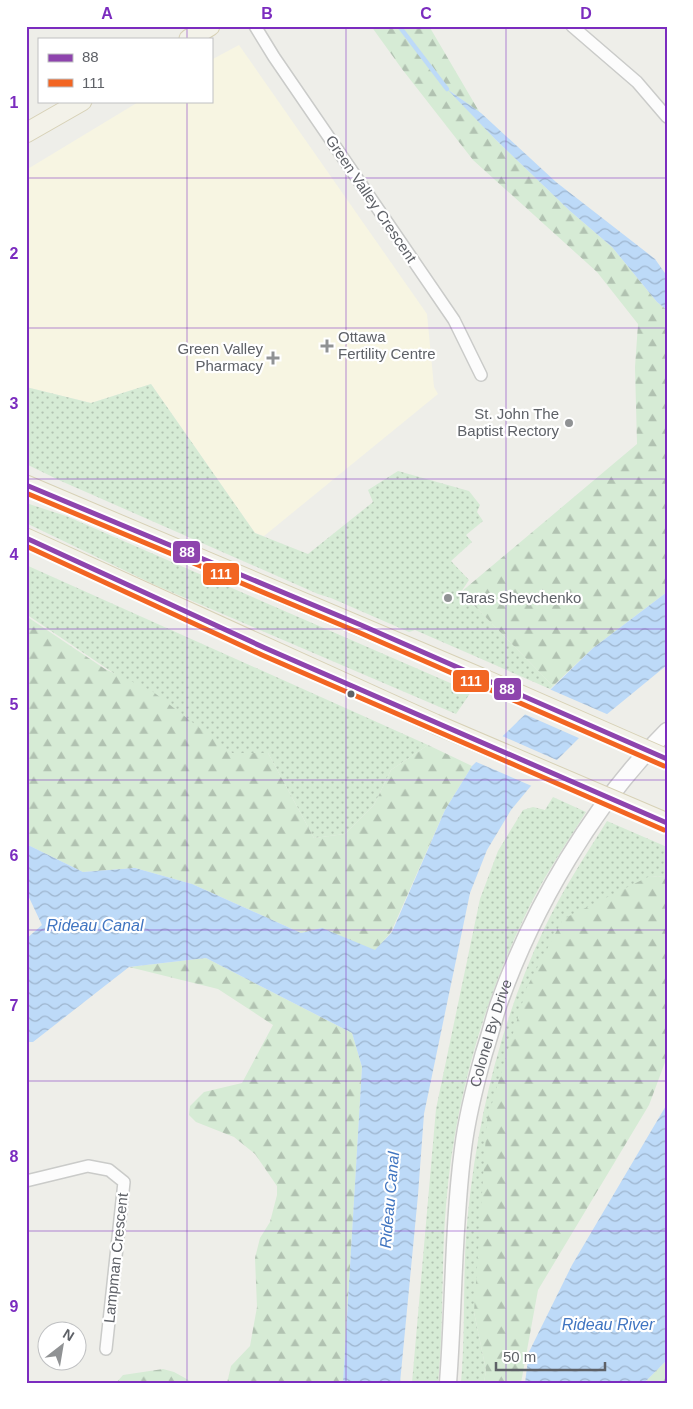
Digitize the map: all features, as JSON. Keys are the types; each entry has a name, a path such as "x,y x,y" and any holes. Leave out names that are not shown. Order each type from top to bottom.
{"main road":[{"path":"191,38 210,26"},
{"path":"26,133 80,102"},
{"path":"26,472 118,524"},
{"path":"26,485 484,679 667,760"},
{"path":"26,538 435,724 667,823"},
{"name":"Colonel By Drive","path":"448,1383 458,1192 463,1148 470,1101 498,1006 522,946 539,911 576,846 618,787 667,731"}],"street":[{"name":"Green Valley Crescent","path":"255,26 274,57 454,320 481,375"},
{"path":"572,26 637,82 667,117"},
{"name":"Lampman Crescent","path":"26,1181 88,1166 109,1170 124,1182 106,1349"}],"shaded area":[{"path":"239,45 427,314 434,387 438,394 264,536 255,533 151,384 91,403 26,387 26,170 138,102 212,102 212,59"}],"green space":[{"path":"371,26 429,26 480,113 450,91 495,139 570,211 612,247 657,302 667,310 667,592 593,648 553,686 461,592 637,444 635,367 638,324 597,272 473,160"},
{"path":"151,384 255,533 308,554 373,502 368,490 398,471 469,491 480,505 477,512 483,521 466,535 472,542 451,561 469,580 461,592 553,686 550,689 415,630 409,632 318,594 26,464 26,387 91,403"},
{"path":"26,503 66,516 471,692 456,714 155,585 26,523"},
{"path":"26,565 428,745 391,770 374,805 345,834 314,838 268,753 232,753 26,614"},
{"path":"26,616 105,669 152,691 232,753 268,753 314,838 345,834 374,805 391,770 428,745 472,766 445,810 391,932 375,951 322,928 301,933 192,884 135,868 83,872 26,844"},
{"path":"553,797 586,812 530,906 508,953 482,1023 463,1095 450,1168 444,1227 438,1383 412,1383 436,1109 480,899 498,851 523,810 533,807 545,810"},
{"path":"607,821 667,847 667,877 650,876 474,1312 486,1370 484,1383 461,1383 468,1213 478,1140 494,1068 516,997 544,929 566,887"},
{"path":"650,876 667,877 667,1057 649,1105 538,1290 521,1383 484,1383 486,1370 474,1312 487,1120 527,987 563,919"},
{"path":"206,958 352,1033 362,1067 343,1383 227,1383 231,1366 250,1346 257,1307 255,1258 260,1238 270,1222 277,1195 277,1186 255,1154 234,1137 196,1122 189,1115 190,1106 204,1092 242,1083 273,1025 218,989 129,967"},
{"path":"667,1360 667,1383 644,1383"},
{"path":"163,1369 174,1372 194,1383 116,1383 123,1375"}],"water":[{"path":"447,89 481,113 556,182 655,259 667,276 667,310 657,302 612,247 570,211 495,139"},
{"name":"Rideau Canal","path":"667,592 667,665 584,733 530,787 511,810 487,850 470,893 424,1114 400,1383 343,1383 362,1067 352,1033 206,958 129,967 33,1042 26,1042 26,939 42,925 26,891 26,844 83,872 135,868 192,884 301,933 322,928 375,950 392,932 445,810 472,766 593,648"},
{"name":"Rideau River","path":"667,1104 667,1360 644,1383 525,1383 529,1352 572,1265"}],"pier":[{"path":"547,688 609,715 581,739 522,713"},
{"path":"500,735 559,761 534,787 474,761"}],"waterway":[{"path":"399,26 447,89"}],"transit line":[{"name":"88","path":"26,485 361,625 667,759"},
{"name":"111","path":"26,493 358,632 664,766"},
{"name":"88","path":"26,538 265,648 667,823"},
{"name":"111","path":"26,546 262,655 664,830"}],"place":[{"name":"Ottawa Fertility Centre","path":"327,346"},
{"name":"Green Valley Pharmacy","path":"273,358"},
{"name":"St. John The Baptist Rectory","path":"569,423"},
{"name":"Taras Shevchenko","path":"448,598"}]}
